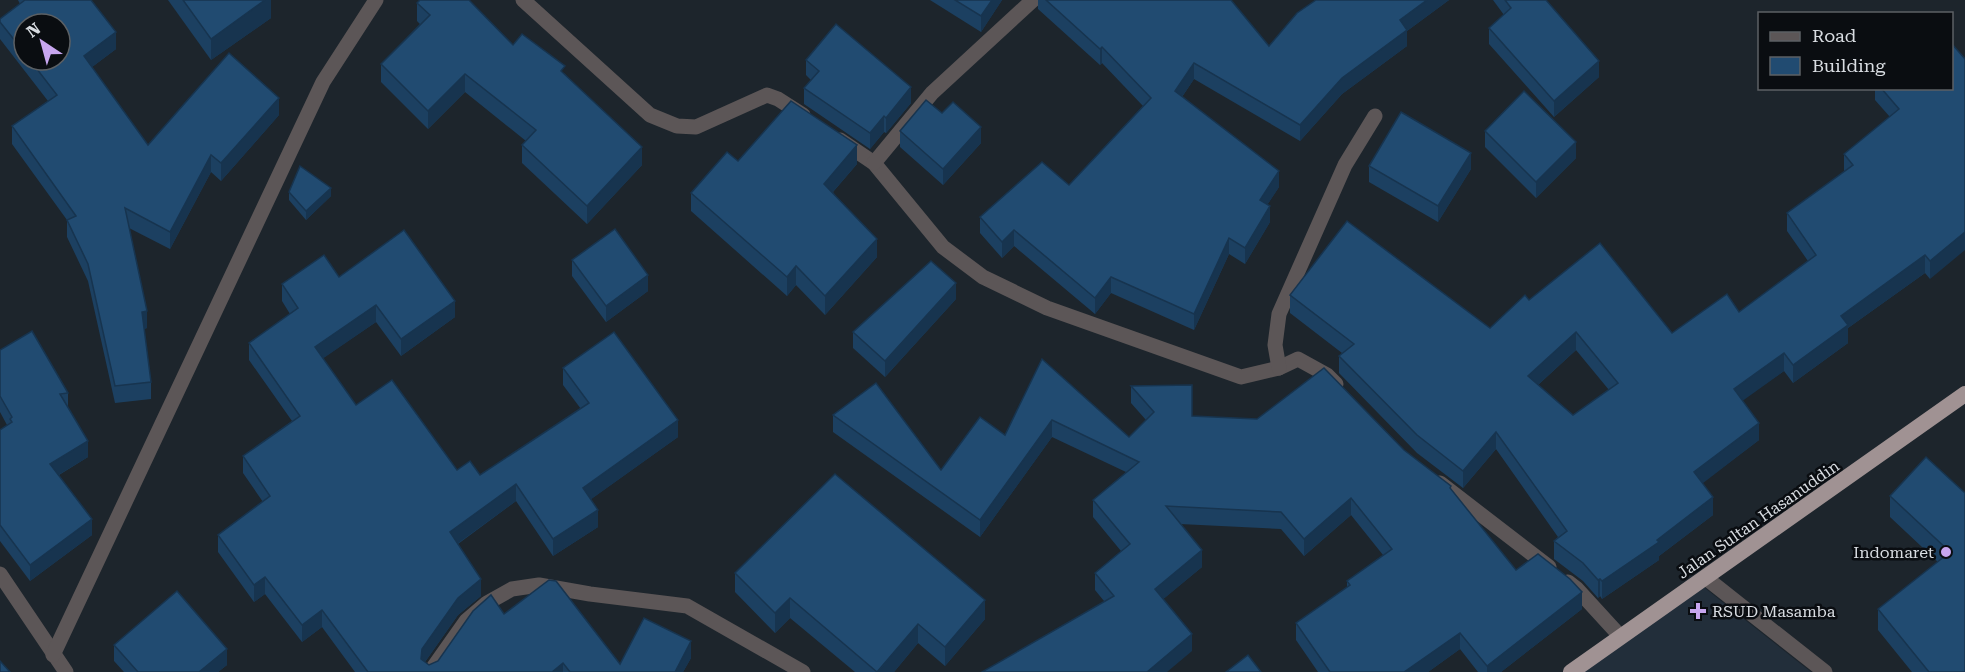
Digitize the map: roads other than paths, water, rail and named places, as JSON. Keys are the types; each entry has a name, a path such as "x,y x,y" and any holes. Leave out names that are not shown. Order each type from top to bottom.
{"highway":[{"name":"Jalan Sultan Hasanuddin","path":"1571,672 1965,394"}],"street":[{"path":"53,655 323,82 376,0"},
{"path":"523,0 650,115 677,126 696,127 767,95 778,99 874,163 943,247 983,277 1047,308 1241,377 1279,368 1298,359 1327,375 1344,392"},
{"path":"874,163 932,93 1033,0"},
{"path":"1279,368 1275,345 1279,314 1345,165 1375,116"},
{"path":"1429,474 1577,589 1620,636"},
{"path":"0,574 66,672"},
{"path":"1706,578 1825,672"},
{"path":"430,672 466,621 487,603 512,589 539,585 687,606 803,672"}],"place":[{"name":"Indomaret","path":"1946,552"},
{"name":"RSUD Masamba","path":"1698,611"}]}
